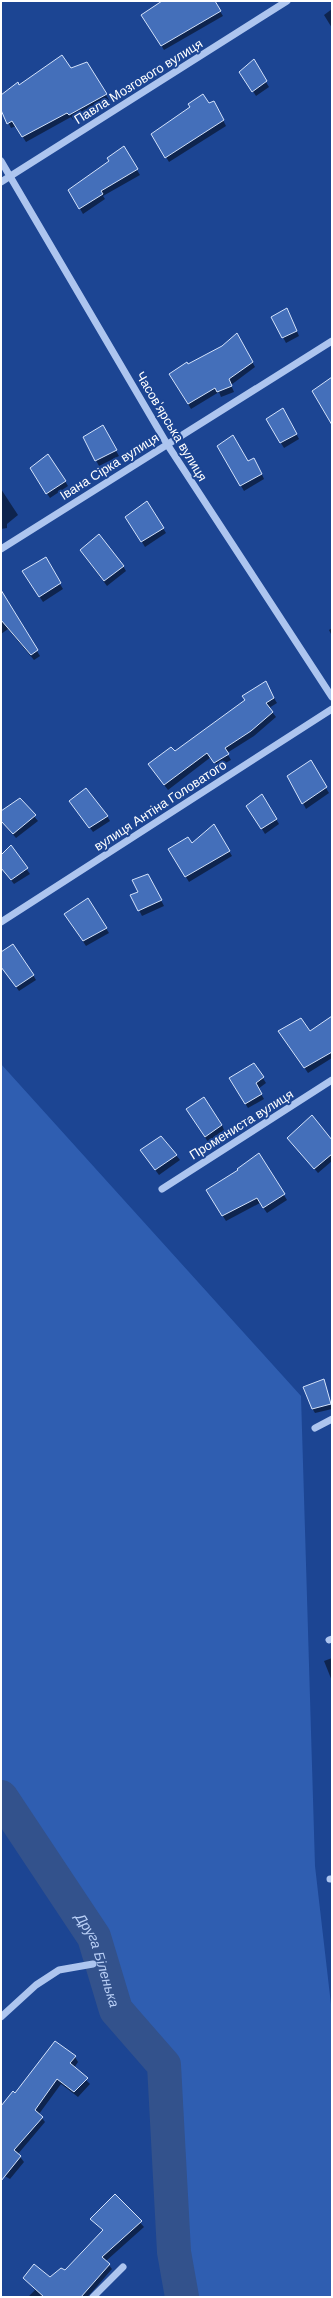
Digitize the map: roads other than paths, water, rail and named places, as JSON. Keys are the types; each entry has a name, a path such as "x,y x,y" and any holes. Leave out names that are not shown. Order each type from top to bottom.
{"street":[{"name":"Павла Мозгового вулиця","path":"1,182 287,1"},
{"name":"Часов'ярська вулиця","path":"1,161 167,444 332,696"},
{"name":"Івана Сірка вулиця","path":"1,549 332,341"},
{"name":"вулиця Антіна Головатого","path":"1,922 332,709"},
{"name":"Промениста вулиця","path":"162,1188 332,1080"},
{"path":"315,1428 332,1419"},
{"path":"1,2017 36,1985 59,1970 93,1964"},
{"path":"93,2297 123,2267"}],"waterway":[{"name":"Друга Біленька","path":"1,1797 94,1937 116,2010 164,2065 174,2252 182,2297"}]}
